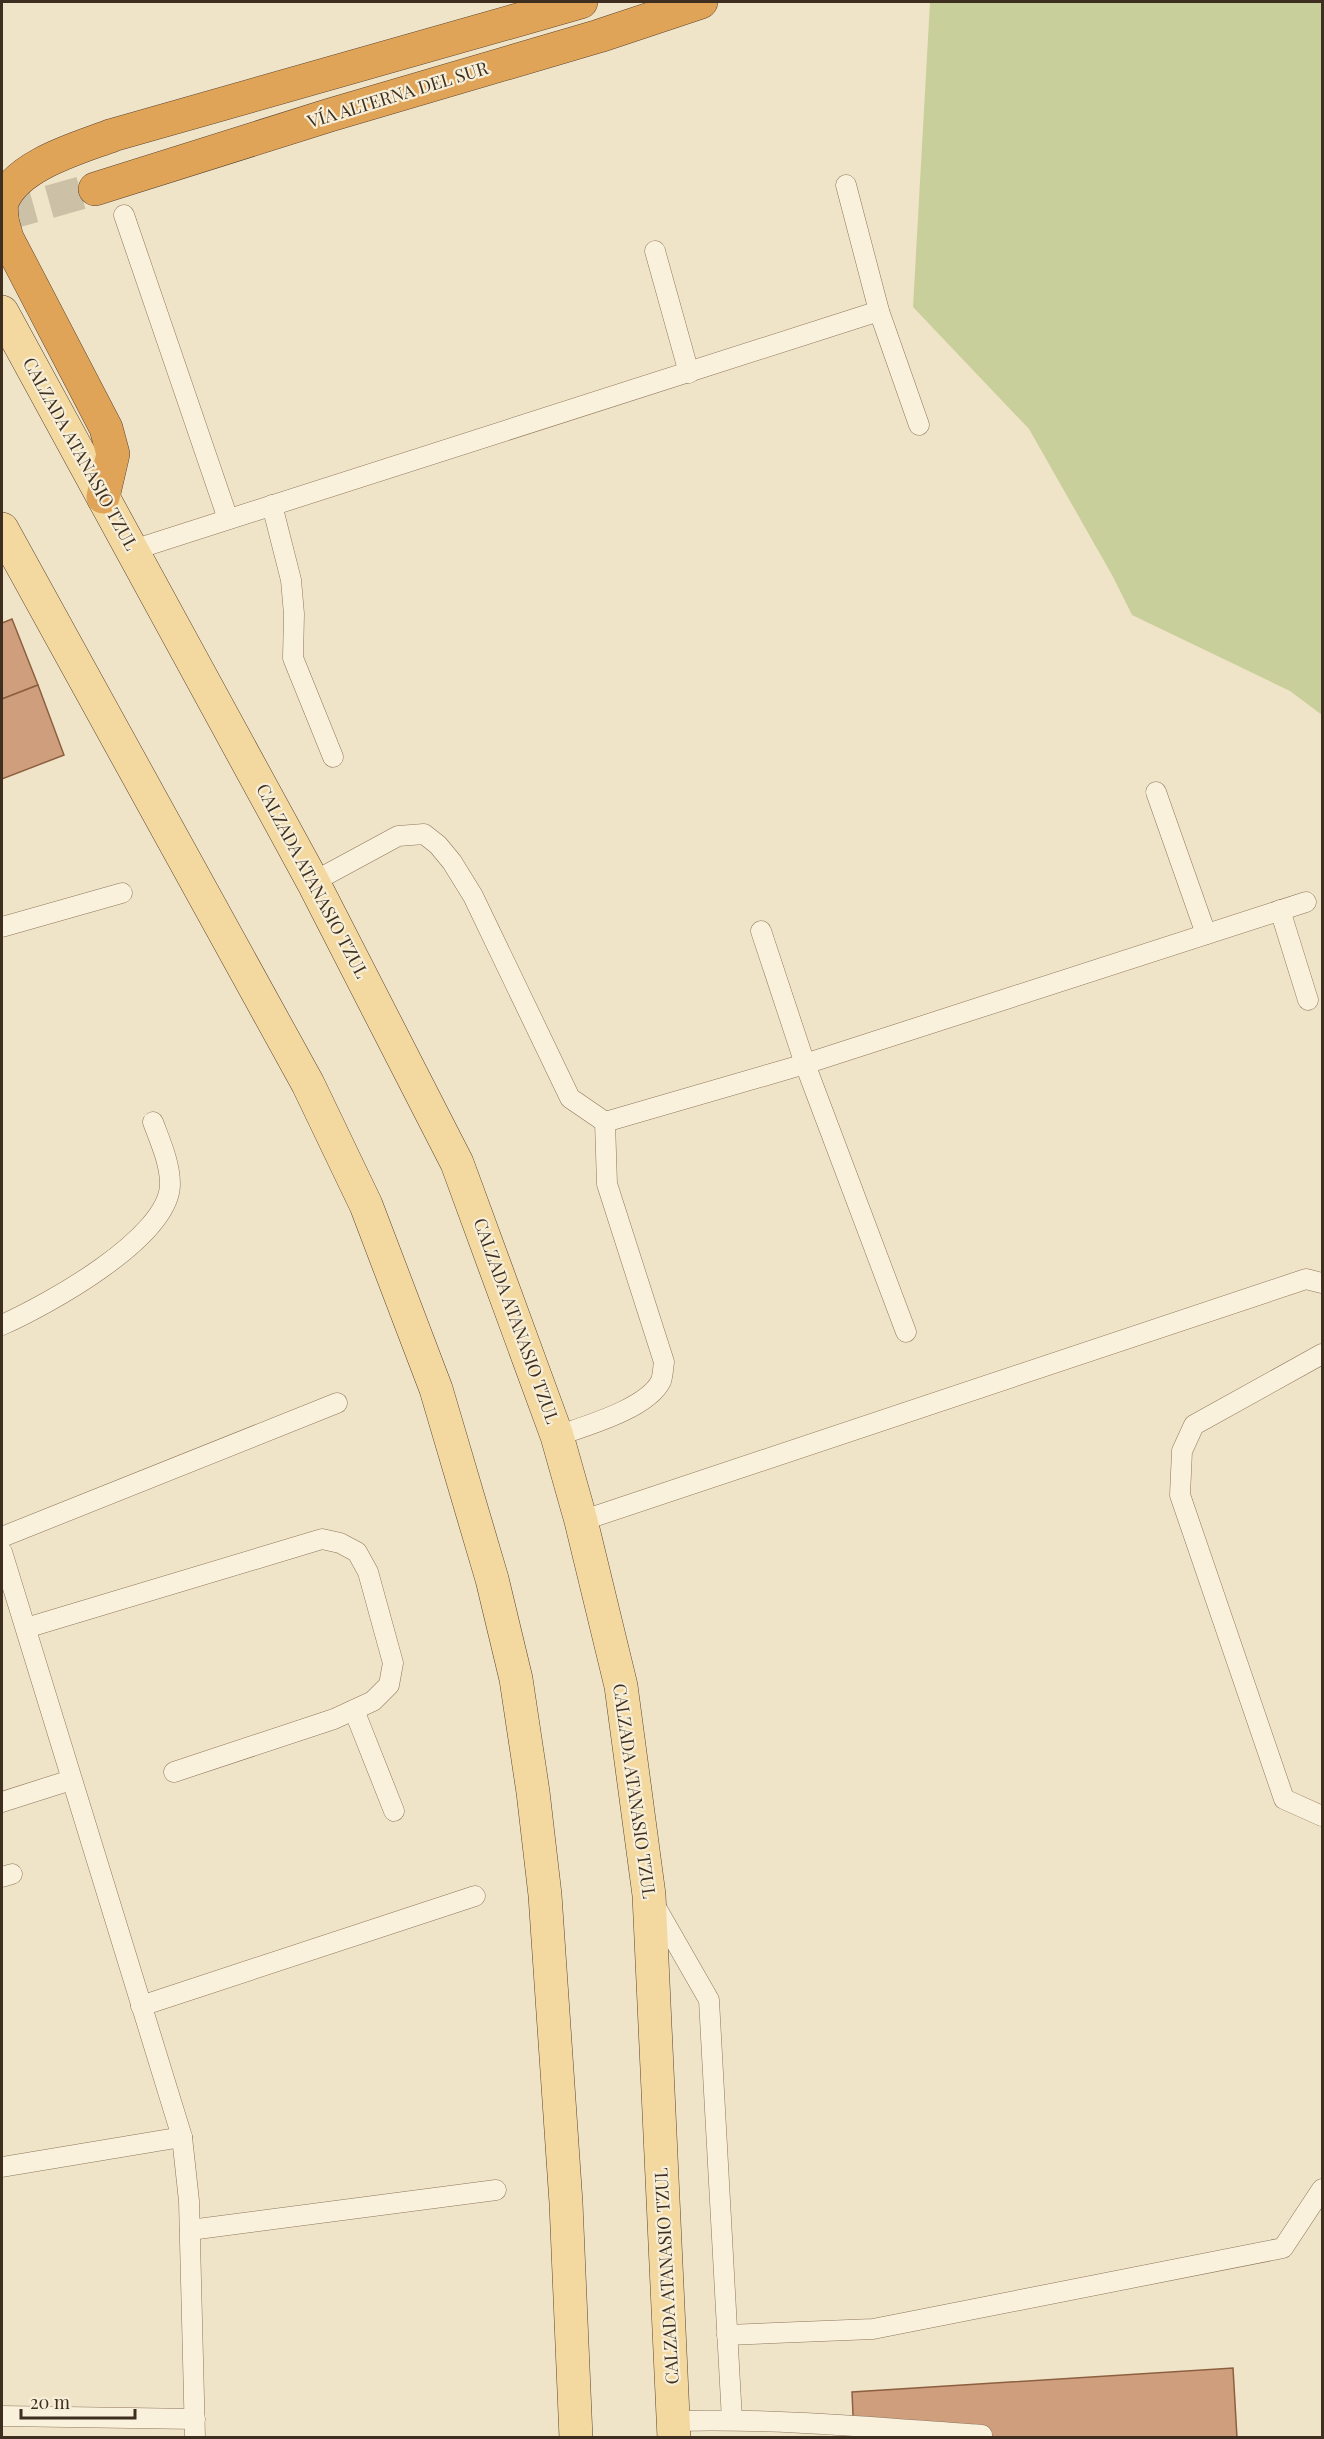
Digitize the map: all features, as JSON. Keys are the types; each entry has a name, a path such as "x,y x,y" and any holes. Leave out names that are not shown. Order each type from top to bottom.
{"highway":[{"path":"103,497 112,454 105,428 8,238 2,219 2,201 18,181 48,160 102,139 581,2"},
{"name":"VÍA ALTERNA DEL SUR","path":"95,189 330,115 599,36 701,2"}],"main road":[{"name":"CALZADA ATANASIO TZUL","path":"2,312 313,882 458,1163 557,1436 581,1521 621,1686 649,1895 674,2429"},
{"path":"2,529 13,572 308,1084 366,1205 436,1389 492,1579 516,1679 546,1895 566,2203 576,2438"}],"lane":[{"path":"846,185 879,311 919,425"},
{"path":"124,215 228,519"},
{"path":"655,250 689,373"},
{"path":"133,550 879,311"},
{"path":"272,506 291,580 294,614 293,658 333,757"},
{"path":"1156,792 1206,934"},
{"path":"313,882 398,836 424,834 438,845 473,896 570,1098 605,1122"},
{"path":"2,927 122,893"},
{"path":"605,1122 806,1064 1306,902"},
{"path":"1280,910 1308,1000"},
{"path":"761,931 806,1064 906,1332"},
{"path":"2,1325 91,1275 143,1236 162,1209 170,1185 164,1151 153,1122"},
{"path":"557,1436 614,1415 648,1396 661,1381 664,1362 607,1184 605,1122"},
{"path":"581,1521 1306,1279 1323,1283"},
{"path":"1323,1354 1194,1425 1182,1451 1180,1495 1284,1799 1323,1816"},
{"path":"2,1537 337,1403"},
{"path":"26,1628 322,1539 340,1543 357,1552 368,1572 393,1663 388,1685 373,1701 354,1710 174,1772"},
{"path":"2,1552 182,2137 190,2230 195,2428 2,2416"},
{"path":"354,1710 394,1811"},
{"path":"2,1802 71,1780"},
{"path":"649,1895 709,2000 732,2420"},
{"path":"141,2006 475,1896"},
{"path":"2,2167 182,2137"},
{"path":"728,2335 873,2329 1283,2248 1323,2189"},
{"path":"190,2230 496,2190"},
{"path":"674,2429 732,2420 833,2423 982,2435"}],"green space":[{"path":"930,2 1322,2 1322,715 1290,691 1132,615 1112,575 1029,429 913,307"}],"building":[{"path":"12,619 38,685 2,699 2,623"},
{"path":"38,685 64,755 2,779 2,699"},
{"path":"1233,2368 1237,2438 854,2438 852,2392"}],"tunnel":[{"path":"2,215 95,189"}]}
